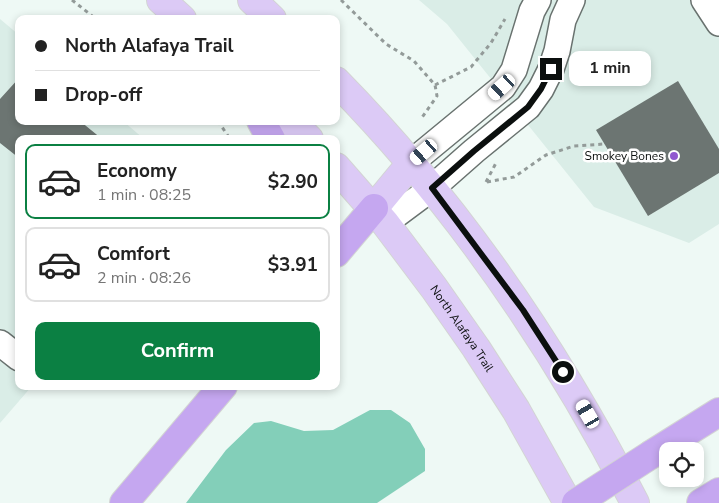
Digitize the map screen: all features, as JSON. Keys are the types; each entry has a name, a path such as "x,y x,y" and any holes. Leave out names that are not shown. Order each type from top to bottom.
{"highway":[{"path":"340,250 380,216"},
{"path":"124,503 220,390"},
{"path":"576,503 719,412"},
{"path":"701,503 719,492"}],"main road":[{"path":"161,0 178,15"},
{"path":"252,0 268,15"},
{"path":"340,85 412,162 523,310 562,370 604,442 636,503"},
{"path":"296,125 305,135"},
{"path":"380,216 412,162"},
{"name":"North Alafaya Trail","path":"340,171 380,216 476,348 516,410 568,503"}],"street":[{"path":"412,162 502,87 514,70 532,10 538,0"},
{"path":"380,216 432,188 528,107 541,89 551,69 557,51 563,20 572,0"},
{"path":"704,0 719,23"},
{"path":"0,343 15,355"}],"path":[{"path":"72,0 91,15"},
{"path":"341,0 386,44 414,61 435,84 437,96 421,119"},
{"path":"435,84 471,66 492,43 506,17"},
{"path":"486,182 514,177 546,155 574,146 604,144"}],"shaded area":[{"path":"419,0 719,0 719,224 689,243 594,207 447,24"},
{"path":"0,19 15,32 15,125 128,125 139,135 15,135 15,390 29,390 0,423"},
{"path":"370,410 391,410 410,423 425,449 425,471 377,503 186,503 226,450 254,423 271,421 304,431 333,430"}],"building":[{"path":"678,81 719,149 719,173 648,216 596,130"},
{"path":"15,82 15,125 85,125 97,135 15,135 15,155 0,143 0,99"}],"place":[{"name":"Smokey Bones","path":"674,156"}],"route":[{"path":"551,69 541,89 528,107 432,188 476,244 523,310 563,372"}]}
